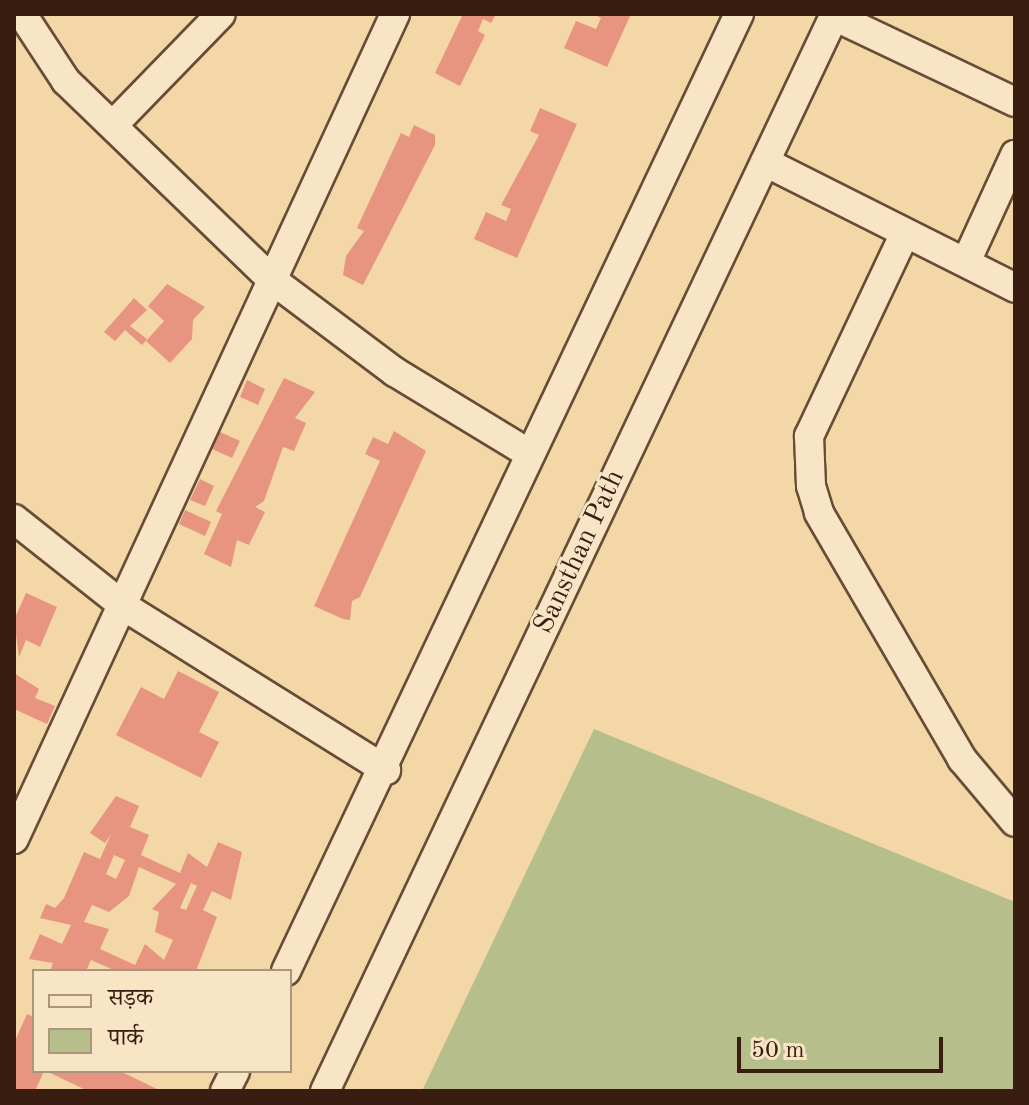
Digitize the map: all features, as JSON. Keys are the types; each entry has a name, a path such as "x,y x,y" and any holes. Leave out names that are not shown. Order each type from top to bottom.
{"street":[{"path":"22,14 66,81 114,124 194,210 271,279 395,372 530,454"},
{"path":"114,124 221,14"},
{"path":"14,839 125,607 271,279 395,14"},
{"path":"287,969 386,770 530,454 739,14"},
{"path":"834,15 1015,102"},
{"name":"Sansthan Path","path":"325,1091 834,15"},
{"path":"966,262 1015,155"},
{"path":"765,162 1015,288"},
{"path":"905,233 809,436 811,486 819,513 962,759 1015,822"},
{"path":"14,519 125,607 386,770"},
{"path":"225,1091 234,1073"}],"green space":[{"path":"594,729 1015,902 1015,1091 422,1091"}],"building":[{"path":"463,14 496,14 491,23 483,19 478,31 485,35 460,86 435,73"},
{"path":"593,14 631,14 607,67 564,48 576,21 596,29 601,18"},
{"path":"540,108 577,124 517,258 474,239 486,212 506,221 511,209 501,205 539,135 530,131"},
{"path":"414,125 435,135 435,145 363,285 343,275 346,256 364,231 357,228 401,133 409,137"},
{"path":"167,284 205,307 193,320 192,339 170,363 146,341 164,321 148,306"},
{"path":"134,298 147,310 130,326 147,339 142,345 125,330 115,341 104,332"},
{"path":"284,378 315,392 295,418 306,423 294,451 283,447 264,501 255,507 265,512 249,545 237,540 231,567 204,554 222,514 216,511"},
{"path":"247,380 265,389 258,405 240,397"},
{"path":"218,431 240,441 232,458 210,448"},
{"path":"394,431 426,451 360,597 352,601 350,620 343,619 314,606 380,461 365,454 373,437 388,444"},
{"path":"200,479 214,486 205,506 190,500"},
{"path":"185,510 211,522 205,536 179,524"},
{"path":"26,593 57,607 40,647 26,640 19,657 14,620"},
{"path":"178,671 219,692 199,732 219,742 201,778 116,735 141,687 164,699"},
{"path":"14,673 39,689 35,698 55,706 47,724 14,709"},
{"path":"116,796 139,806 130,827 149,835 141,855 180,873 188,853 207,867 218,842 242,852 231,900 212,891 203,910 217,917 197,969 111,969 91,960 87,969 51,969 53,963 29,959 40,934 62,944 71,925 40,918 46,904 55,908 64,898 84,852 100,859 111,834 105,843 90,833","holes":["114,855 125,860 116,879 106,874","139,867 176,884 152,909 159,912 155,932 173,940 164,960 145,944 135,965 100,949 109,929 84,922 92,905 109,912 129,896","191,883 197,886 186,910 180,908"]},
{"path":"27,1014 32,1016 32,1073 43,1073 35,1091 14,1091 14,1043"},
{"path":"50,1073 124,1073 161,1091 88,1091"}]}
